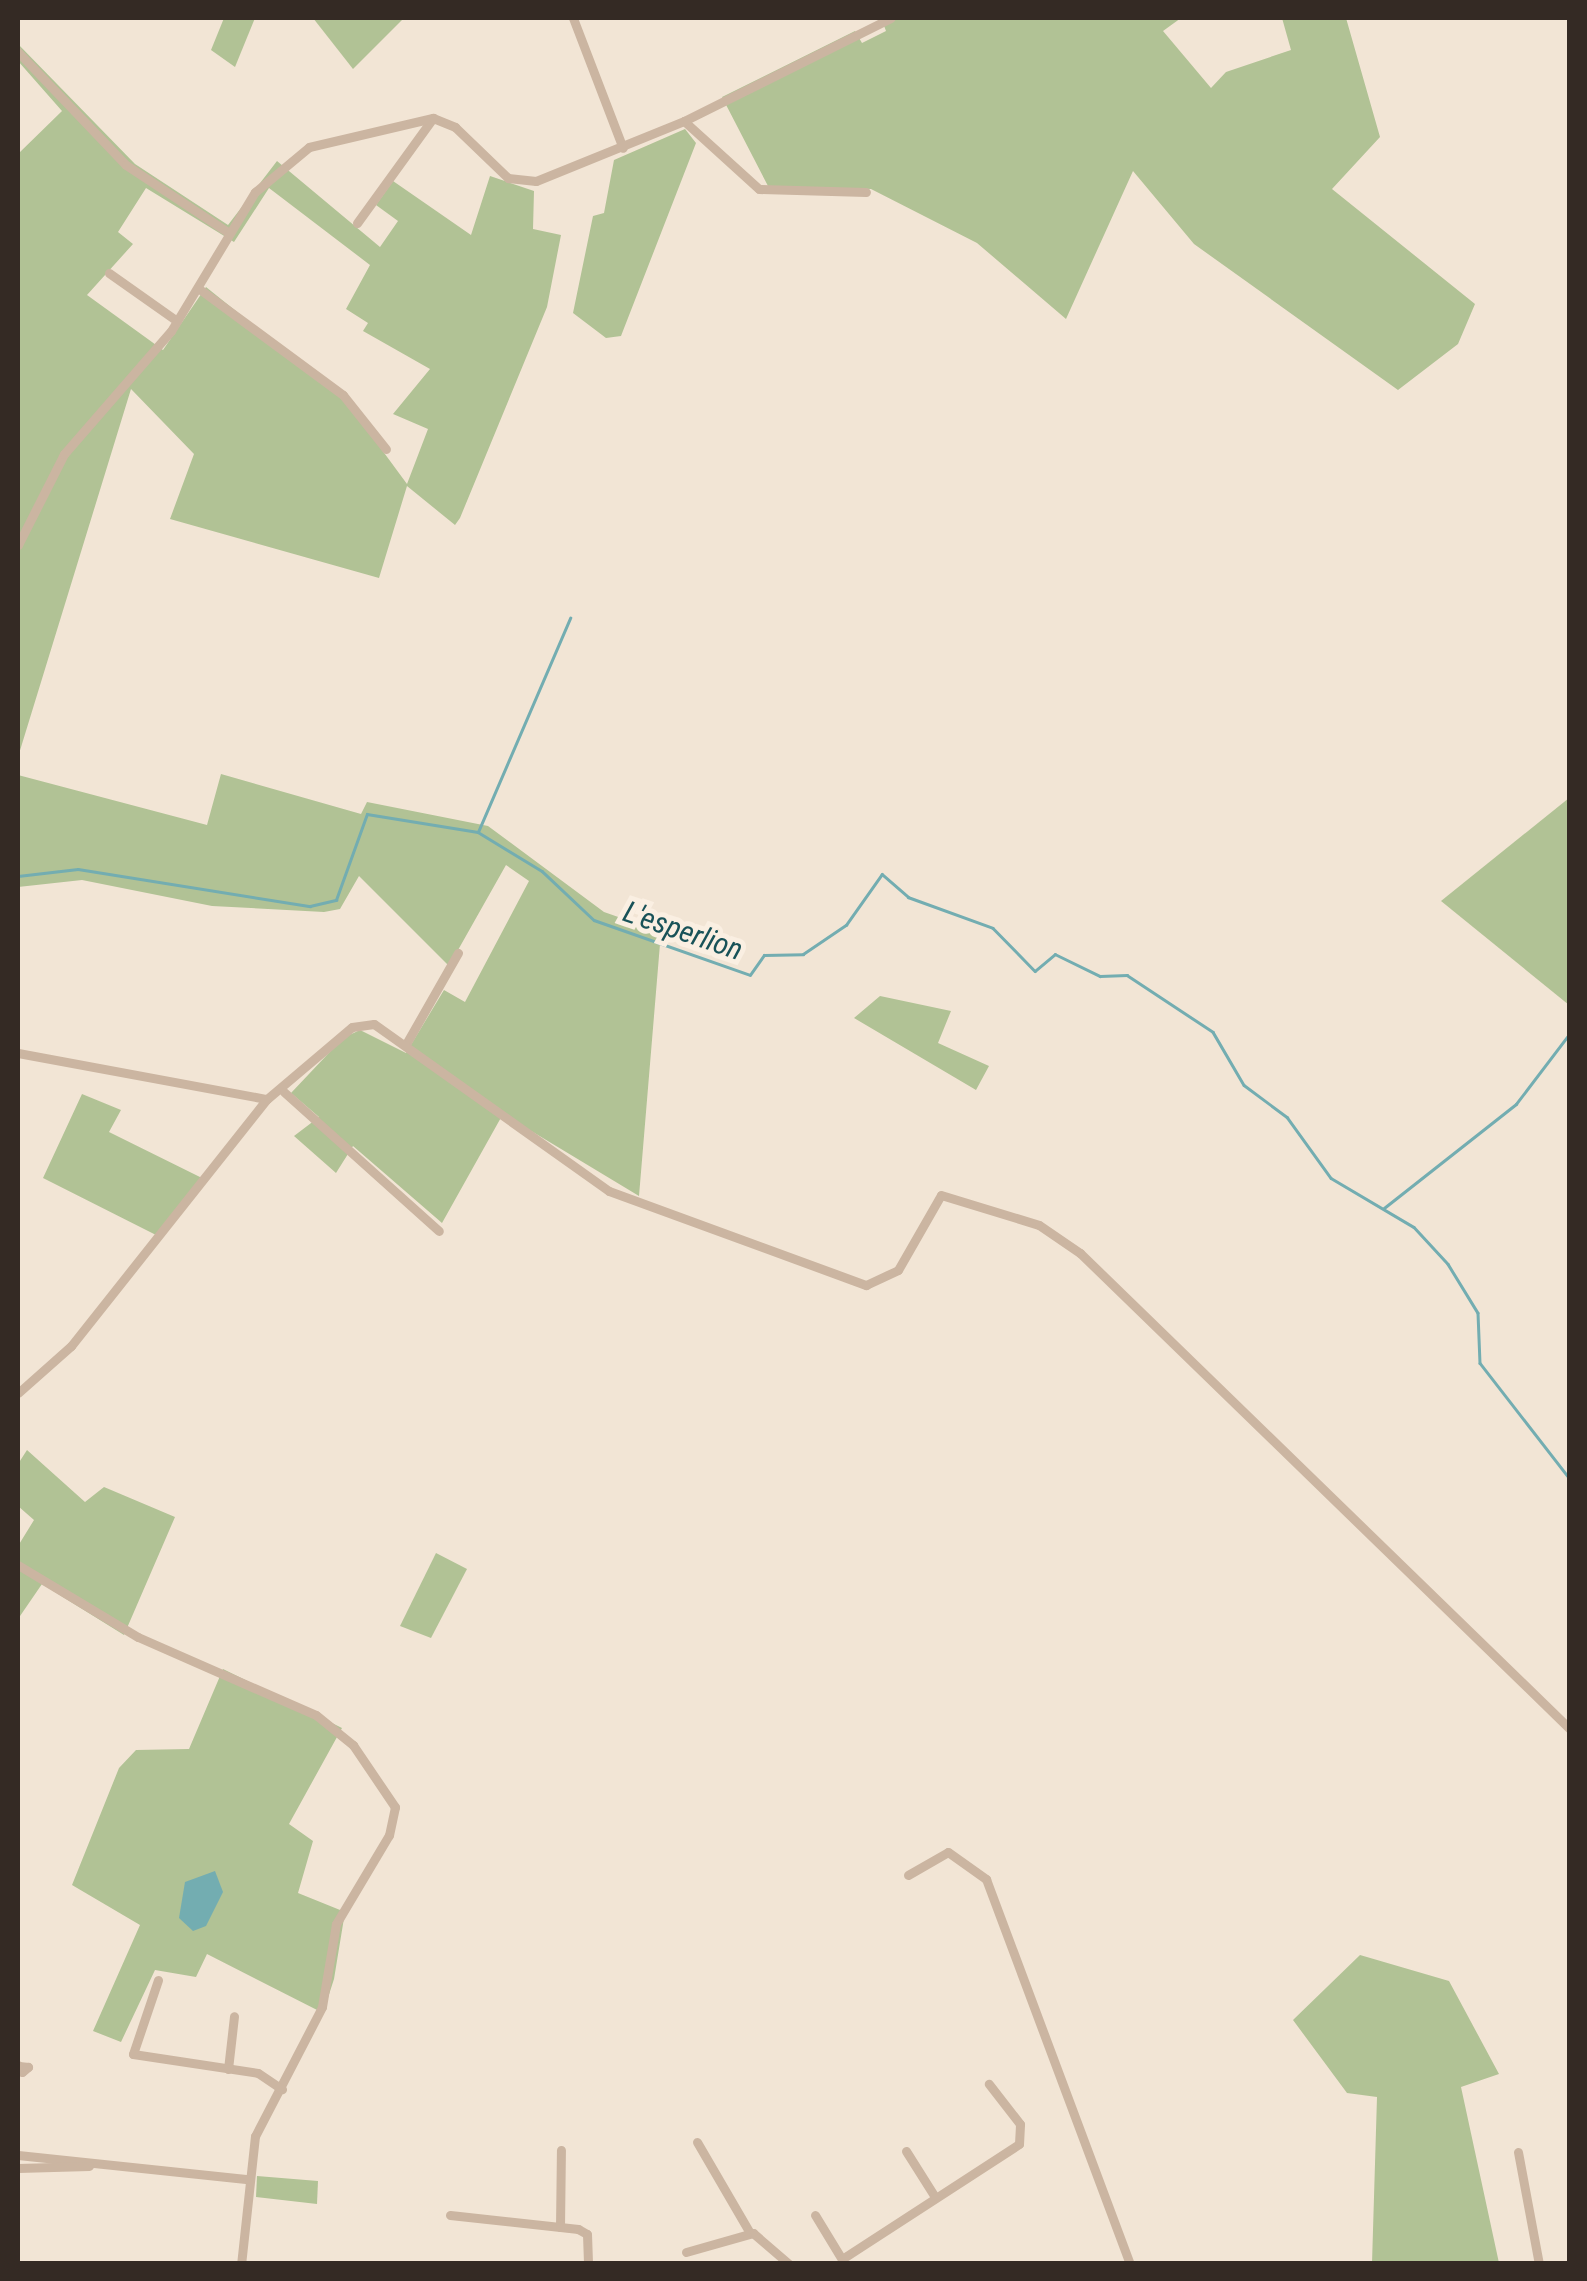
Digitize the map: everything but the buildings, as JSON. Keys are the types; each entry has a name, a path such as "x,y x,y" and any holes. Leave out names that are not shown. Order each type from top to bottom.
{"street":[{"path":"573,18 623,148"},
{"path":"18,545 64,454 177,321 256,192 310,147 432,118 525,182 623,148 684,121 891,18"},
{"path":"18,52 126,166 229,233"},
{"path":"357,224 432,118"},
{"path":"684,121 759,189 866,192"},
{"path":"109,273 177,321"},
{"path":"198,288 343,394 386,449"},
{"path":"406,1044 458,953"},
{"path":"18,1392 71,1346 268,1099 284,1092 352,1027 374,1024 609,1191 851,1282 890,1279 942,1195 1058,1236 1570,1729"},
{"path":"18,1053 268,1099"},
{"path":"284,1092 439,1232"},
{"path":"18,1566 138,1637 316,1715 389,1794 396,1820 344,1904 322,2007 255,2136 246,2180 241,2264"},
{"path":"908,1875 948,1852 986,1879 1130,2264"},
{"path":"158,1980 132,2054 228,2069 282,2088"},
{"path":"228,2069 234,2016"},
{"path":"815,2215 843,2262 936,2196 1019,2144 1020,2124 989,2084"},
{"path":"697,2142 750,2233 790,2264"},
{"path":"560,2227 562,2150"},
{"path":"906,2151 936,2196"},
{"path":"1518,2152 1539,2264"},
{"path":"18,2154 92,2166 246,2180"},
{"path":"18,2168 92,2166"},
{"path":"450,2215 560,2227 588,2234 588,2264"},
{"path":"686,2252 750,2233"}],"green space":[{"path":"224,18 255,18 235,67 211,50"},
{"path":"313,18 404,18 353,69"},
{"path":"881,18 1181,18 1163,31 1211,88 1226,72 1291,50 1282,18 1346,18 1380,137 1332,189 1475,304 1458,344 1398,390 1194,244 1133,171 1066,319 977,243 871,189 768,186 722,97 855,31 862,43 886,31"},
{"path":"18,44 135,164 228,225 277,161 380,247 398,221 376,205 393,181 471,235 490,176 534,191 533,229 561,235 547,307 460,518 455,525 407,486 379,578 170,519 194,454 131,389 18,757 18,154 62,111 18,61","holes":["146,188 234,242 269,188 370,265 346,309 368,323 363,331 430,369 393,414 428,429 407,484 343,397 206,287 163,350 87,295 133,244 118,232"]},
{"path":"685,129 696,143 621,336 606,338 573,313 593,216 604,213 614,160"},
{"path":"221,774 361,814 367,802 488,826 604,912 661,932 639,1196 503,1114 442,1223 353,1146 336,1173 294,1136 319,1117 291,1093 343,1038 360,1030 406,1053 444,990 465,1002 529,881 506,865 449,966 359,876 340,909 324,912 212,906 82,880 18,887 18,775 207,825"},
{"path":"1569,798 1569,1005 1441,901"},
{"path":"880,996 951,1011 938,1043 989,1066 976,1090 854,1018"},
{"path":"82,1094 121,1110 109,1132 204,1179 156,1235 43,1178"},
{"path":"27,1450 85,1502 104,1487 175,1517 124,1635 42,1584 18,1619 18,1546 34,1520 18,1506 18,1464"},
{"path":"436,1553 467,1569 431,1638 400,1626"},
{"path":"223,1669 342,1728 289,1824 313,1841 298,1893 345,1912 334,1979 323,2013 207,1954 196,1977 155,1970 121,2042 93,2031 140,1925 72,1885 119,1768 136,1750 189,1749"},
{"path":"1360,1955 1449,1981 1499,2074 1461,2087 1499,2263 1372,2263 1377,2097 1347,2093 1293,2020"},
{"path":"257,2176 318,2181 317,2204 256,2197"}],"water":[{"path":"215,1871 223,1892 206,1926 193,1931 179,1918 185,1882"}],"waterway":[{"path":"478,832 570,618"},
{"name":"L'esperlion","path":"18,876 78,869 310,906 336,900 367,814 478,832 542,871 594,920 750,975 764,955 803,954 846,925 882,874 908,897 993,928 1035,971 1055,954 1100,976 1127,975 1213,1032 1244,1085 1287,1117 1331,1178 1414,1227 1448,1264 1478,1313 1480,1363 1570,1479"},
{"path":"1384,1208 1516,1104 1570,1033"}]}
